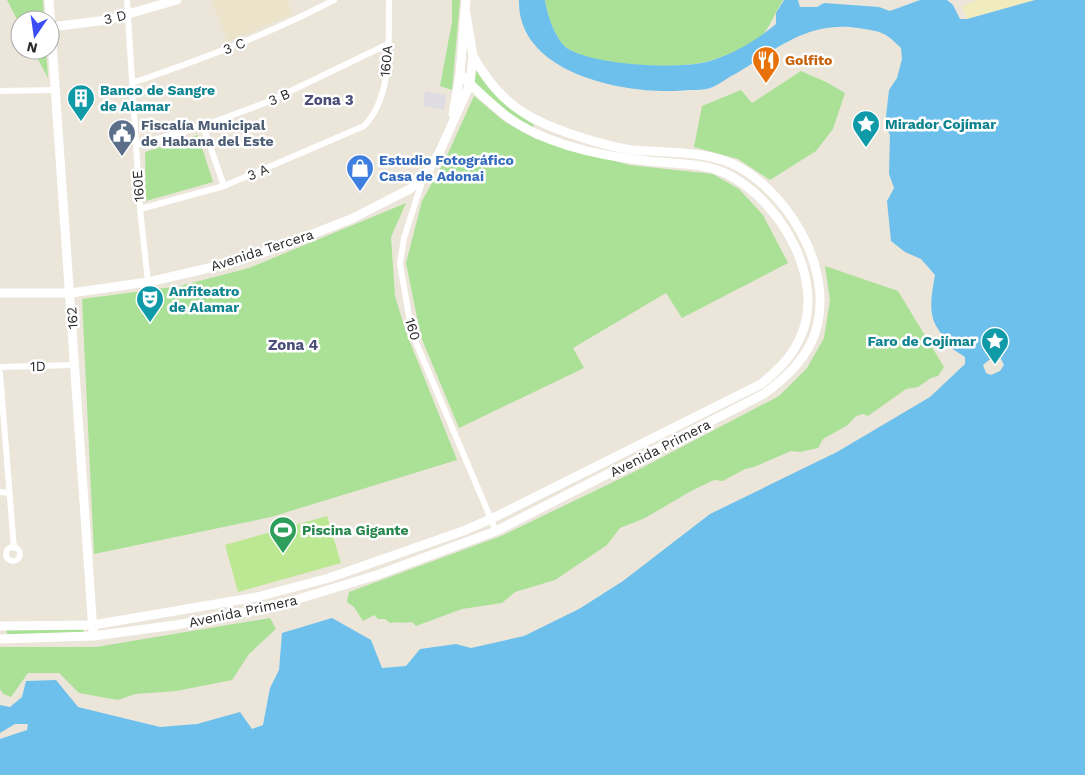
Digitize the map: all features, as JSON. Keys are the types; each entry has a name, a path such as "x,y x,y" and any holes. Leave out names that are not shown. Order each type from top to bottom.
{"street":[{"name":"160E","path":"127,0 140,209 148,282"},
{"name":"3 D","path":"60,26 107,20 177,0"},
{"name":"3 C","path":"132,83 188,64 286,24 334,0"},
{"name":"160A","path":"371,119 378,105 386,77 389,0"},
{"name":"160","path":"452,122 460,74 466,0"},
{"name":"160","path":"466,14 474,56 470,84 440,151 423,179 404,238 401,275 412,333 496,531"},
{"name":"3 B","path":"136,145 203,126 270,101 388,44"},
{"path":"461,62 474,56"},
{"name":"Avenida Primera","path":"1,639 93,636 176,626 272,607 377,575 496,531 633,463 764,394 792,371 803,357 812,340 819,314 819,283 813,260 795,223 779,200 760,181 738,167 709,157 631,150 591,141 533,120 497,92 474,56"},
{"name":"162","path":"54,60 93,636"},
{"name":"Avenida Primera","path":"1,626 93,625 257,597 329,578 491,519 758,386 789,358 801,337 808,300 802,263 781,223 759,195 728,174 689,164 646,161 569,145 536,133 506,116 460,74"},
{"path":"0,91 56,90"},
{"name":"3 A","path":"140,209 224,186 352,133 371,119"},
{"path":"203,126 224,186"},
{"name":"Avenida Tercera","path":"0,293 71,293 148,282 230,263 277,248 384,204 423,179"},
{"path":"802,263 813,260"},
{"name":"1D","path":"0,367 75,365"},
{"path":"0,373 14,548 19,552 18,559 10,561 3,555 7,550 14,548"},
{"path":"758,386 764,394"},
{"path":"626,453 633,463"},
{"path":"0,492 10,493"},
{"path":"1,626 1,639"}],"shaded area":[{"path":"211,0 287,0 293,14 228,42"},
{"path":"425,91 446,95 444,110 423,106"}],"green space":[{"path":"7,0 43,0 44,10 12,10"},
{"path":"452,0 460,0 452,90 440,86 452,22"},
{"path":"545,0 783,0 762,36 747,46 696,64 659,66 599,60 570,50 556,35"},
{"path":"38,60 47,60 48,78"},
{"path":"475,67 494,93 508,107 534,125 532,128 502,109 474,83"},
{"path":"801,71 845,93 833,129 816,151 770,180 738,159 694,147 702,106 741,90 752,103"},
{"path":"474,96 505,122 536,139 629,165 713,174 739,189 763,215 788,263 682,318 666,293 573,348 584,368 459,428 421,337 406,263 422,201 445,160"},
{"path":"198,135 213,182 146,201 145,152"},
{"path":"406,203 391,237 395,296 406,332 457,460 271,517 94,554 82,299 180,286 249,268"},
{"path":"825,266 898,291 944,367 938,376 931,378 918,387 906,389 868,416 863,414 856,416 848,425 823,439 818,448 800,452 791,451 745,469 723,481 714,480 691,491 645,518 620,528 607,545 555,580 515,592 502,603 462,609 416,626 412,622 390,623 385,619 378,619 374,615 363,621 354,607 347,602 349,592 501,536 636,471 779,396 807,368 824,338 830,300"},
{"name":"Piscina Gigante","path":"327,516 341,563 238,592 225,545"},
{"path":"270,618 276,629 249,654 232,680 176,691 135,694 118,700 79,693 59,673 28,673 11,697 3,694 0,689 0,647 96,647"},
{"path":"83,629 84,632 9,635 6,632 7,630"}],"sand":[{"path":"976,0 1035,0 967,19 962,7"}],"water":[{"path":"519,0 545,0 556,35 570,50 599,59 619,62 680,65 710,61 753,41 776,24 776,13 784,0 798,0 800,7 817,7 824,3 879,7 890,11 920,0 947,0 953,5 960,19 967,19 1035,0 1085,0 1085,775 0,775 0,739 27,730 28,724 15,724 0,733 0,705 10,707 22,697 26,681 56,680 78,707 160,727 197,724 240,712 252,729 263,725 270,688 279,670 282,633 332,618 371,640 382,668 406,666 420,649 456,644 471,648 524,636 579,609 623,581 710,514 837,452 930,397 965,364 965,357 951,348 947,338 940,332 932,316 931,303 935,275 921,259 905,252 891,241 887,201 894,188 889,174 890,135 885,125 889,90 897,78 902,59 901,48 890,38 878,32 858,28 824,28 794,38 710,88 664,91 609,84 581,76 557,63 537,47 523,26","holes":["999,355 1004,365 1000,371 991,375 986,373 983,365 994,356"]}],"place":[{"name":"Golfito","path":"766,84"},
{"name":"Banco de Sangre de Alamar","path":"81,122"},
{"name":"Mirador Cojímar","path":"866,148"},
{"name":"Fiscalía Municipal de Habana del Este","path":"122,157"},
{"name":"Estudio Fotográfico Casa de Adonai","path":"360,192"},
{"name":"Anfiteatro de Alamar","path":"150,323"},
{"name":"Faro de Cojímar","path":"995,365"},
{"name":"Piscina Gigante","path":"283,554"}],"district":[{"name":"Zona 3","path":"329,100"},
{"name":"Zona 4","path":"293,345"}]}
